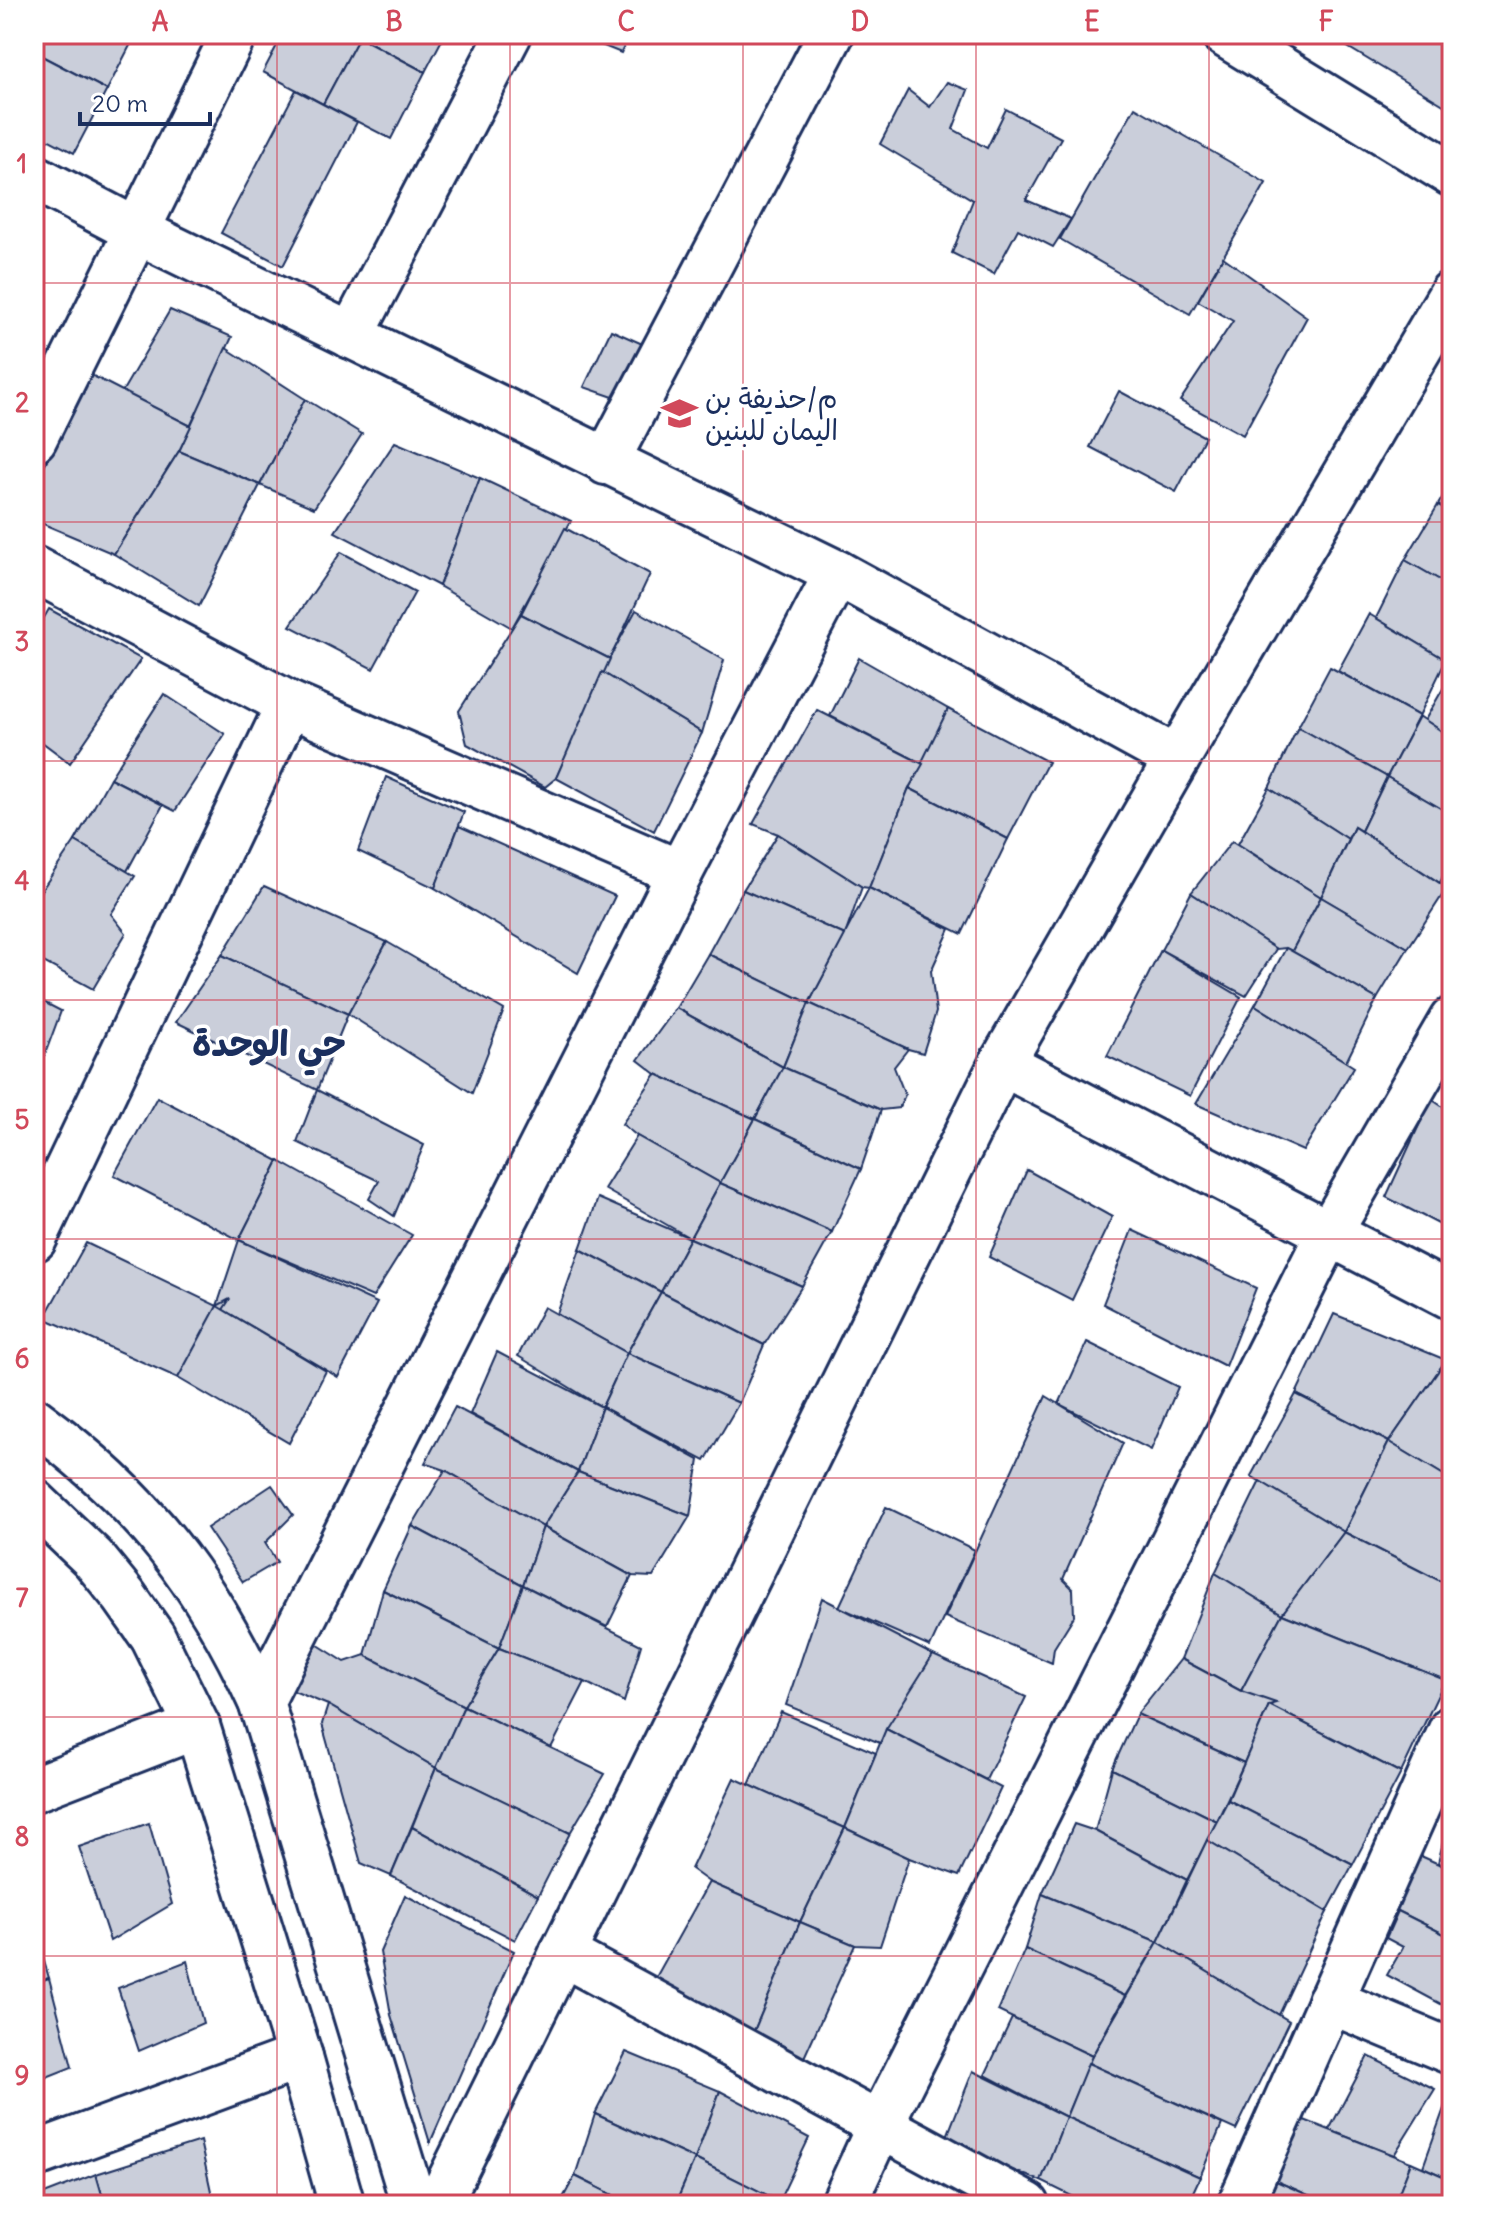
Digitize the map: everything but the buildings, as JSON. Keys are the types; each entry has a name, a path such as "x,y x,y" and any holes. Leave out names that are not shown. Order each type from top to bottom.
{"street":[{"path":"34,439 234,34"},
{"path":"351,336 509,34"},
{"path":"606,462 831,34"},
{"path":"1224,34 1452,174"},
{"path":"34,177 137,231 837,573 1177,759"},
{"path":"438,2205 1002,1063 1452,293"},
{"path":"34,569 289,704 680,873"},
{"path":"261,1702 680,873 837,573"},
{"path":"34,1239 289,704"},
{"path":"843,2205 880,2125 1328,1235 1452,1020"},
{"path":"1002,1063 1452,1297"},
{"path":"34,1420 74,1449 121,1491 202,1590 234,1644 261,1702 414,2205"},
{"path":"34,1502 93,1558 124,1596 153,1637 197,1726 300,2057 342,2205"},
{"path":"34,1789 197,1726"},
{"path":"1240,2205 1452,1728"},
{"path":"562,1953 1027,2205"},
{"path":"1330,2001 1452,2052"},
{"path":"34,2155 300,2057"}],"place":[{"name":"م/حذيفة بن اليمان للبنين","path":"679,414"}],"district":[{"name":"حي الوحدة","path":"269,1043"}]}
